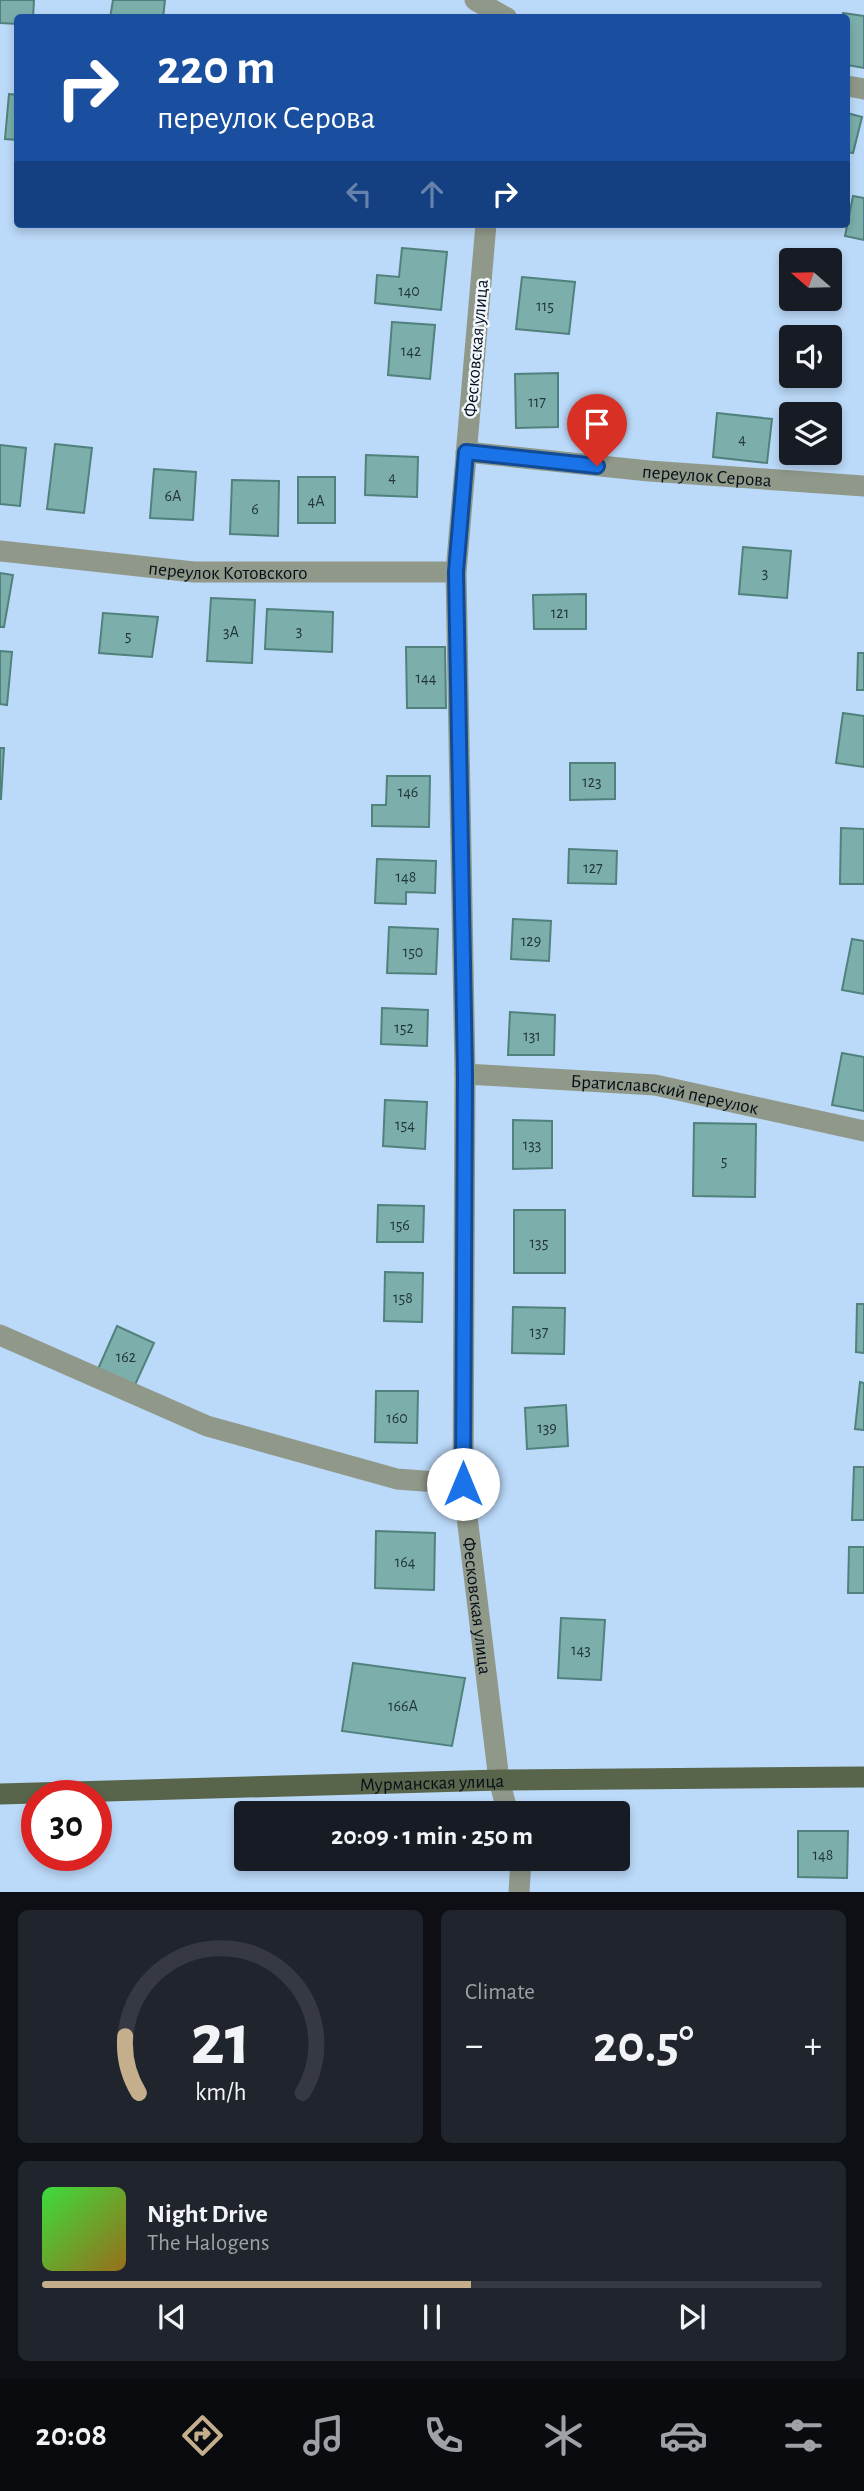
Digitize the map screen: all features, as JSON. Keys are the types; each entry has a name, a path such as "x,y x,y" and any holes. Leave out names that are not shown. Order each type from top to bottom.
{"main road":[{"name":"Мурманская улица","path":"0,1794 499,1780 864,1777"}],"street":[{"path":"475,0 500,14"},
{"name":"Фесковская улица","path":"486,228 456,572 465,1074 463,1484 499,1780 505,1801"},
{"name":"переулок Серова","path":"466,452 649,471 864,486"},
{"name":"переулок Котовского","path":"0,551 194,572 456,572"},
{"name":"Братиславский переулок","path":"465,1074 655,1086 864,1131"},
{"path":"0,1335 207,1426 397,1479 463,1484"},
{"path":"519,1892 520,1871"}],"building":[{"path":"0,0 34,0 33,14 14,14 14,24 0,23"},
{"path":"113,0 165,0 163,14 111,14"},
{"path":"850,14 864,16 864,68 850,66"},
{"path":"9,94 14,95 14,140 5,139"},
{"path":"850,114 862,117 853,153 850,152"},
{"path":"853,196 864,198 864,240 845,236 847,228 850,228"},
{"path":"402,248 447,252 441,310 375,303 377,275 399,277"},
{"path":"522,277 575,282 569,334 516,329"},
{"path":"392,322 435,325 430,379 388,375"},
{"path":"558,373 558,427 516,428 515,374"},
{"path":"717,413 772,419 767,463 713,457"},
{"path":"55,444 92,448 84,513 47,509"},
{"path":"0,445 26,448 20,506 0,504"},
{"path":"366,455 418,457 417,497 365,495"},
{"path":"154,469 196,472 193,520 150,518"},
{"path":"298,477 335,477 335,523 298,523"},
{"path":"232,480 279,481 278,536 230,534"},
{"path":"743,547 791,551 787,598 739,594"},
{"path":"0,573 13,575 4,627 0,627"},
{"path":"586,594 586,629 534,629 533,595"},
{"path":"211,598 255,600 252,663 207,661"},
{"path":"267,609 333,612 332,652 265,649"},
{"path":"103,613 158,617 152,657 99,653"},
{"path":"406,647 445,647 446,708 407,708"},
{"path":"0,651 12,652 7,705 0,704"},
{"path":"858,653 864,653 864,690 857,690"},
{"path":"843,713 864,716 864,767 836,763"},
{"path":"0,748 4,748 1,799 0,799"},
{"path":"570,763 615,763 615,799 570,800"},
{"path":"387,776 430,776 429,827 372,826 372,805 386,805"},
{"path":"841,828 864,829 864,884 840,884"},
{"path":"569,849 617,851 616,884 568,883"},
{"path":"377,859 436,861 435,893 406,892 406,904 375,903"},
{"path":"513,919 551,921 549,961 511,959"},
{"path":"389,927 438,929 436,974 387,973"},
{"path":"852,939 864,941 864,994 842,990"},
{"path":"382,1008 428,1010 427,1046 381,1044"},
{"path":"510,1012 555,1015 554,1055 508,1055"},
{"path":"842,1053 864,1057 864,1111 832,1105"},
{"path":"385,1100 427,1102 425,1149 383,1146"},
{"path":"513,1120 552,1121 552,1168 513,1169"},
{"path":"694,1123 756,1124 755,1197 693,1196"},
{"path":"378,1205 424,1206 423,1242 377,1242"},
{"path":"514,1210 565,1210 565,1273 514,1273"},
{"path":"385,1272 423,1273 422,1322 384,1321"},
{"path":"857,1304 864,1304 864,1353 856,1352"},
{"path":"513,1307 565,1308 564,1354 512,1353"},
{"path":"117,1326 154,1343 135,1385 98,1369"},
{"path":"860,1382 864,1383 864,1430 855,1429"},
{"path":"376,1391 418,1391 417,1443 375,1442"},
{"path":"566,1405 568,1446 527,1449 525,1408"},
{"path":"854,1467 864,1467 864,1520 852,1520"},
{"path":"376,1531 435,1533 434,1590 375,1588"},
{"path":"849,1547 864,1547 864,1593 848,1593"},
{"path":"561,1618 605,1620 601,1680 558,1678"},
{"path":"353,1663 465,1678 452,1746 342,1731"},
{"path":"798,1831 848,1831 847,1878 798,1877"}],"route":[{"path":"463,1484 465,1074 456,572 466,452 597,466"}]}
